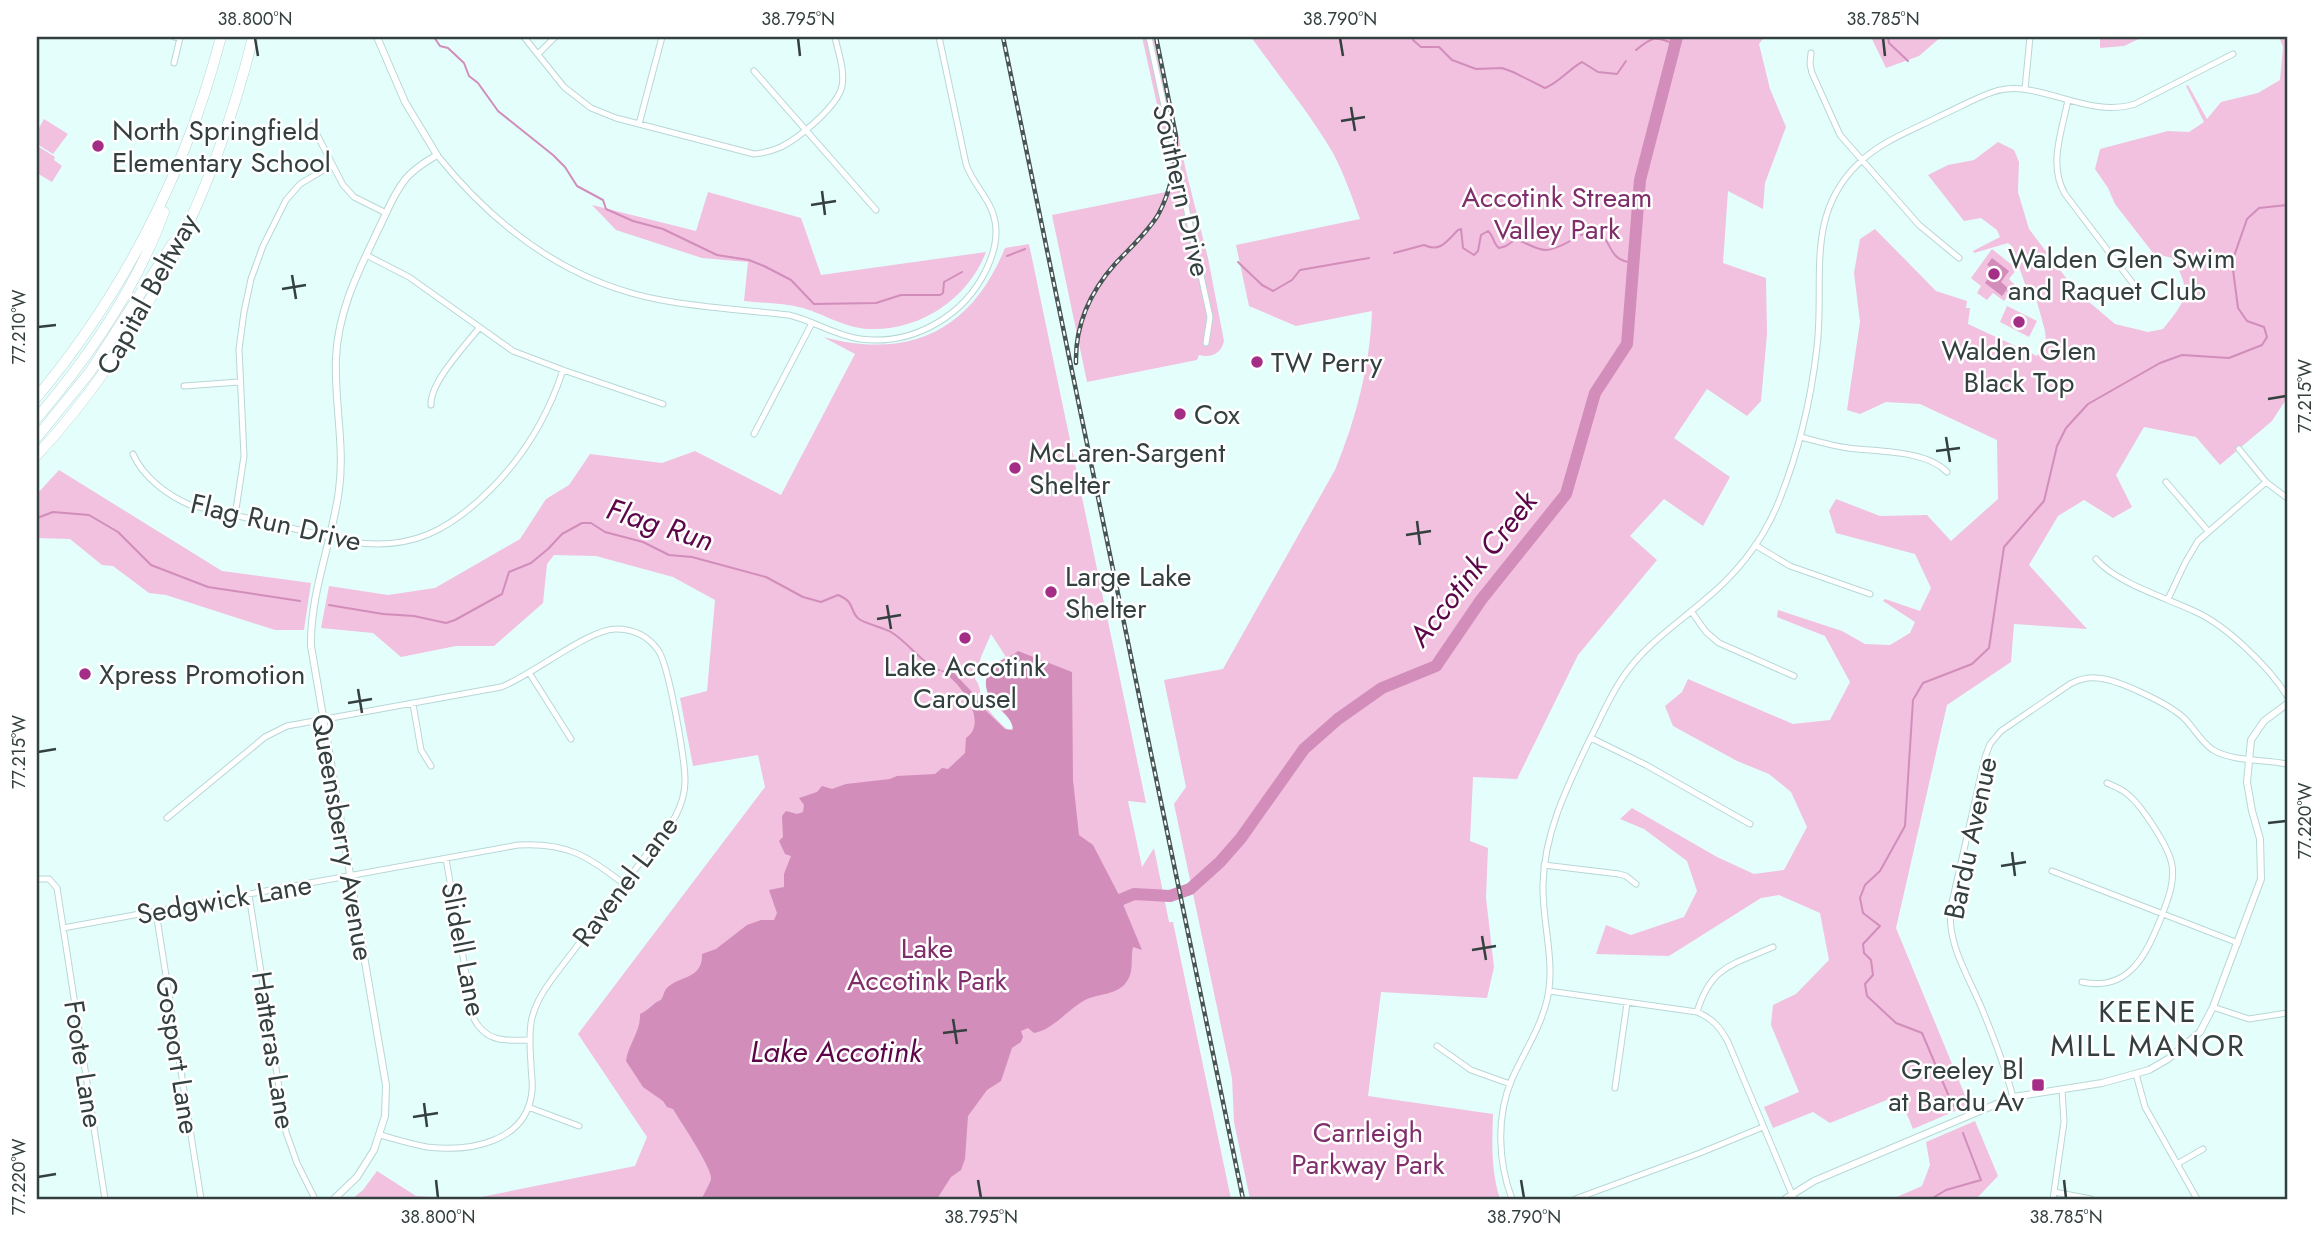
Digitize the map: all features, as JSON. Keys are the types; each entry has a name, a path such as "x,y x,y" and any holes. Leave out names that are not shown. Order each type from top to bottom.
{"highway":[{"name":"Capital Beltway","path":"37,397 82,340 126,271 159,211 192,132 221,37"},
{"name":"Capital Beltway","path":"37,455 93,389 157,289 179,245 227,131 253,37"},
{"path":"37,418 90,348 140,267 160,224 192,132"},
{"path":"37,437 90,372 160,265 209,176"}],"street":[{"path":"174,37 180,38 174,63"},
{"path":"377,37 405,102 437,155 467,191 502,224 539,251 584,276 621,290 659,299 789,315 859,339 893,339 916,334 934,326 959,308 974,291 986,271 996,242 996,224 990,204 972,180 966,164 939,37"},
{"path":"524,37 564,88 580,101 605,114 754,154 781,147 834,103 843,76 835,37"},
{"path":"538,54 555,37"},
{"path":"639,124 662,37"},
{"name":"Southern Drive","path":"1149,37 1210,317 1206,343"},
{"path":"2025,89 2030,37"},
{"path":"1811,52 1812,74 1834,124 1920,225 1959,258"},
{"path":"1512,1199 1504,1170 1502,1119 1510,1084 1539,1027 1549,991 1550,968 1543,906 1544,865 1558,809 1614,692 1634,662 1663,632 1720,587 1755,545 1777,505 1801,437 1812,383 1818,343 1819,251 1827,210 1837,190 1862,159 1892,140 1984,95 2004,89 2025,89 2108,107 2129,106 2233,54"},
{"path":"754,71 876,210"},
{"path":"2068,100 2056,159 2057,178 2065,194 2137,289"},
{"path":"312,125 343,185 354,197 386,213"},
{"name":"Queensberry Avenue","path":"334,1199 364,1168 380,1135 385,1116 386,1085 322,720 310,632 337,503 341,464 336,373 338,337 347,297 386,213 406,178 437,155"},
{"path":"235,516 244,456 239,349 243,312 251,279 281,208 308,178 332,165"},
{"path":"366,255 409,277 513,351 663,404"},
{"path":"754,434 812,323"},
{"path":"431,405 430,398 436,384 479,328"},
{"name":"Flag Run Drive","path":"133,454 142,471 177,499 200,508 370,544 405,542 434,533 461,517 503,477 523,453 547,412 563,370"},
{"path":"184,386 239,382"},
{"path":"1801,437 1846,448 1929,460 1947,472"},
{"path":"2239,449 2266,482 2287,498"},
{"path":"2166,482 2208,531"},
{"path":"2168,599 2190,553 2208,531 2266,482"},
{"path":"1755,545 1790,566 1870,594"},
{"path":"2096,559 2112,574 2200,614 2222,629 2270,673 2287,696"},
{"path":"1691,611 1706,632 1719,643 1794,676"},
{"name":"Ravenel Lane","path":"167,818 271,733 287,726 492,690 530,674 593,635 611,629 627,630 641,635 654,645 663,658 684,768 684,795 675,817 540,996 530,1018 528,1040 532,1084 528,1107"},
{"path":"530,674 570,739"},
{"name":"Bardu Avenue","path":"2014,1097 1998,1048 1955,945 1950,924 1951,907 1985,757 1993,739 2070,684 2081,679 2098,678 2116,682 2171,708 2184,718 2213,750 2249,759 2287,764"},
{"path":"413,704 421,750 431,766"},
{"path":"1785,1199 1814,1181 2014,1097 2102,1083 2136,1074 2160,1064 2195,1038 2203,1029 2213,1007 2238,943 2257,892 2262,866 2260,839 2248,792 2251,740 2258,726 2287,704"},
{"path":"1591,738 1647,765 1751,824"},
{"path":"2082,982 2102,984 2118,979 2130,971 2148,949 2163,913 2172,881 2172,866 2167,850 2132,798 2107,783"},
{"name":"Sedgwick Lane","path":"63,929 518,845 552,845 569,849 589,858 624,884"},
{"name":"Slidell Lane","path":"446,859 474,1019 490,1037 506,1041 528,1040"},
{"path":"1544,865 1619,874 1636,884"},
{"path":"2052,871 2238,943"},
{"name":"Foote Lane","path":"37,879 49,879 55,884 105,1199"},
{"name":"Hatteras Lane","path":"249,895 286,1132 297,1163 316,1199"},
{"name":"Gosport Lane","path":"156,912 201,1199"},
{"path":"1697,1012 1705,989 1714,976 1773,947"},
{"path":"1549,991 1697,1012 1712,1020 1723,1032 1793,1196"},
{"path":"1615,1088 1627,1003"},
{"path":"2213,1007 2249,1019 2287,1013"},
{"path":"1437,1046 1471,1070 1510,1084"},
{"path":"2136,1074 2146,1107 2197,1199"},
{"path":"2062,1090 2064,1122 2053,1196 2091,1199"},
{"path":"380,1135 427,1147 460,1148 481,1145 496,1141 509,1133 520,1122 528,1107 579,1126"},
{"path":"1576,1199 1763,1127"},
{"path":"2177,1164 2203,1149"}],"green space":[{"path":"1142,37 1157,37 1208,258 1224,341 1218,352 1208,356 1199,355 1197,360 1087,382 1052,215 1176,190"},
{"name":"Accotink Stream Valley Park","path":"1251,37 1764,37 1759,44 1770,89 1786,127 1765,183 1763,209 1728,191 1723,263 1766,278 1767,334 1761,401 1747,416 1707,389 1674,438 1730,477 1703,526 1664,499 1630,536 1657,560 1578,655 1517,779 1473,777 1470,841 1488,848 1486,898 1494,967 1487,998 1381,992 1368,1096 1493,1114 1492,1146 1500,1199 1250,1199 1234,1122 1232,1078 1174,804 1186,787 1164,680 1223,669 1335,470 1361,392 1372,311 1296,326 1249,306 1236,245 1360,219 1333,153 1304,108"},
{"path":"1871,37 1941,37 1919,56 1886,68"},
{"path":"2100,37 2143,37 2124,46 2100,48"},
{"path":"2279,37 2287,37 2287,398 2272,421 2220,465 2196,437 2144,427 2116,475 2132,507 2113,518 2084,500 2058,516 2029,565 2087,629 2014,624 2011,662 1947,705 1896,928 1969,1105 1913,1129 1899,1095 1830,1123 1813,1112 1773,1128 1764,1107 1799,1092 1771,1025 1773,1005 1796,994 1829,960 1820,913 1779,895 1761,898 1669,956 1596,954 1606,925 1631,935 1684,917 1697,891 1687,861 1644,829 1620,819 1632,808 1717,857 1754,874 1784,870 1807,827 1791,792 1769,774 1737,761 1673,726 1665,706 1682,692 1688,679 1793,724 1830,720 1850,682 1825,636 1777,617 1778,610 1842,631 1865,644 1890,645 1910,633 1915,622 1883,601 1885,599 1920,611 1931,588 1915,554 1836,533 1829,511 1836,499 1880,516 1927,515 1951,541 1998,499 1997,440 1920,404 1886,402 1860,414 1847,410 1860,322 1854,273 1860,239 1875,229 1936,291 1967,301 1966,308 1970,308 1968,324 2037,356 2046,342 2045,331 2036,298 2025,284 2012,246 2008,243 1974,253 1973,251 2000,237 1997,230 1981,218 1964,221 1928,175 1948,165 1974,160 1998,142 2014,150 2019,162 2018,192 2029,229 2076,291 2115,324 2148,332 2163,329 2182,303 2185,288 2183,280 2172,258 2153,253 2115,204 2095,169 2100,149 2168,131 2189,132 2204,122 2186,86 2188,85 2207,119 2221,102 2258,93 2280,80 2283,47"},
{"path":"44,119 68,134 53,154 37,144 38,130"},
{"path":"39,147 55,157 54,160 62,166 52,182 37,173"},
{"path":"708,192 801,218 821,275 986,252 967,284 955,298 940,309 906,324 888,328 860,328 803,308 744,301 748,262 702,258 616,230 592,205 696,231"},
{"name":"Lake Accotink Park","path":"1029,244 1146,803 1128,801 1142,867 1154,848 1169,922 1173,922 1231,1199 471,1199 635,1166 647,1137 578,1034 765,787 758,755 693,766 680,698 707,691 715,600 673,577 596,556 554,555 547,564 543,603 494,646 456,646 401,657 373,633 321,628 329,586 388,595 435,588 520,539 546,499 569,485 590,454 662,463 695,451 781,495 855,354 823,337 854,343 883,344 910,341 934,332 955,319 974,300 991,277 1005,248","holes":["991,634 1006,657 991,672 987,688 991,701 1014,727 1009,731 988,709 975,679"]},
{"name":"Walden Glen Swim and Raquet Club","path":"1992,249 2017,269 2009,279 2016,286 2004,301 1993,293 1987,300 1977,293 1981,286 1971,278"},
{"name":"Walden Glen Black Top","path":"2007,306 2037,321 2029,337 2000,322"},
{"path":"59,470 222,571 311,583 304,630 275,630 166,595 149,593 113,566 102,565 70,539 37,538 37,494"},
{"path":"1975,1121 1998,1176 1976,1199 1892,1199 1922,1186 1930,1165 1926,1142"},
{"path":"377,1171 416,1196 471,1199 352,1199 363,1190"}],"water":[{"path":"1992,258 2009,271 2001,282 2008,288 2002,296 1985,283 1994,270 1987,265"},
{"name":"Lake Accotink","path":"1018,651 1072,672 1073,780 1079,835 1093,845 1120,897 1142,950 1133,947 1128,979 1121,988 1085,1000 1041,1031 1034,1033 1028,1028 1021,1031 1021,1042 1012,1048 1001,1081 987,1090 968,1116 965,1159 961,1170 951,1177 937,1199 702,1199 711,1179 702,1156 673,1109 643,1087 626,1061 639,1026 640,1014 661,1000 671,985 694,973 699,968 702,954 716,949 747,925 761,920 774,920 777,913 769,890 784,887 784,874 791,856 785,854 779,841 783,837 782,816 786,811 797,814 803,812 804,805 799,798 817,792 822,786 832,789 846,784 897,776 935,774 942,768 948,769 965,753 966,738 973,731 975,722 973,712 963,691 939,670 953,672 982,707 1005,729 1013,730 1007,716 990,696 986,680 993,666"}],"waterway":[{"path":"434,37 440,46 448,48 464,63 469,76 478,83 498,111 553,155 565,167 577,186 603,200 606,209 633,221 663,229 717,255 749,260 764,266 791,280 814,304 876,303 901,295 940,295 943,293 944,282 962,272"},
{"path":"1413,37 1421,47 1439,47 1452,60 1476,69 1502,68 1545,88 1582,62 1598,72 1617,74 1626,61"},
{"name":"Accotink Creek","path":"1108,905 1134,894 1170,896 1190,889 1220,862 1241,838 1304,749 1338,719 1382,688 1436,666 1481,600 1566,494 1595,393 1627,344 1640,180 1677,37"},
{"path":"1888,37 1889,43 1908,61"},
{"path":"1636,50 1654,39 1675,44"},
{"path":"1953,1106 1922,1033 1896,1023 1867,996 1865,984 1873,975 1871,960 1864,953 1863,944 1880,926 1863,913 1860,898 1865,885 1880,871 1905,826 1913,700 1923,683 1972,664 1989,648 2004,547 2044,501 2057,446 2066,428 2088,404 2160,363 2182,355 2229,358 2262,345 2267,337 2264,327 2247,321 2238,308 2232,262 2247,219 2259,208 2287,205"},
{"path":"1394,253 1424,245 1439,247 1461,229 1463,248 1474,255 1478,251 1481,235 1488,231 1499,248 1516,239 1543,250 1554,249 1570,241"},
{"path":"1581,235 1600,232 1615,256 1633,263"},
{"path":"1007,256 1025,249"},
{"path":"1238,262 1262,285 1273,291 1292,280 1300,270 1369,258"},
{"name":"Flag Run","path":"37,518 53,512 89,515 118,532 151,565 208,587 300,601"},
{"name":"Flag Run","path":"329,605 446,623 502,594 509,572 531,563 562,534 582,523 591,523 605,532 643,542 669,555 692,557 766,577 803,597 821,602 838,595 850,604 859,619 891,632 926,663 939,670"},
{"path":"1931,1199 1946,1190 1981,1180 1963,1133"}],"railway":[{"path":"1003,37 1243,1199"},
{"path":"1076,363 1078,335 1092,297 1106,274 1158,215 1172,177 1176,136 1156,37"}],"place":[{"name":"North Springfield Elementary School","path":"98,146"},
{"name":"Walden Glen Swim and Raquet Club","path":"1994,274"},
{"name":"Walden Glen Black Top","path":"2019,322"},
{"name":"TW Perry","path":"1257,362"},
{"name":"Cox","path":"1180,414"},
{"name":"McLaren-Sargent Shelter","path":"1015,468"},
{"name":"Large Lake Shelter","path":"1051,592"},
{"name":"Lake Accotink Carousel","path":"965,638"},
{"name":"Xpress Promotion","path":"85,674"},
{"name":"Greeley Bl at Bardu Av","path":"2038,1085"}],"district":[{"name":"KEENE MILL MANOR","path":"2148,1029"}],"park label":[{"name":"Carrleigh Parkway Park","path":"1368,1148"}]}
